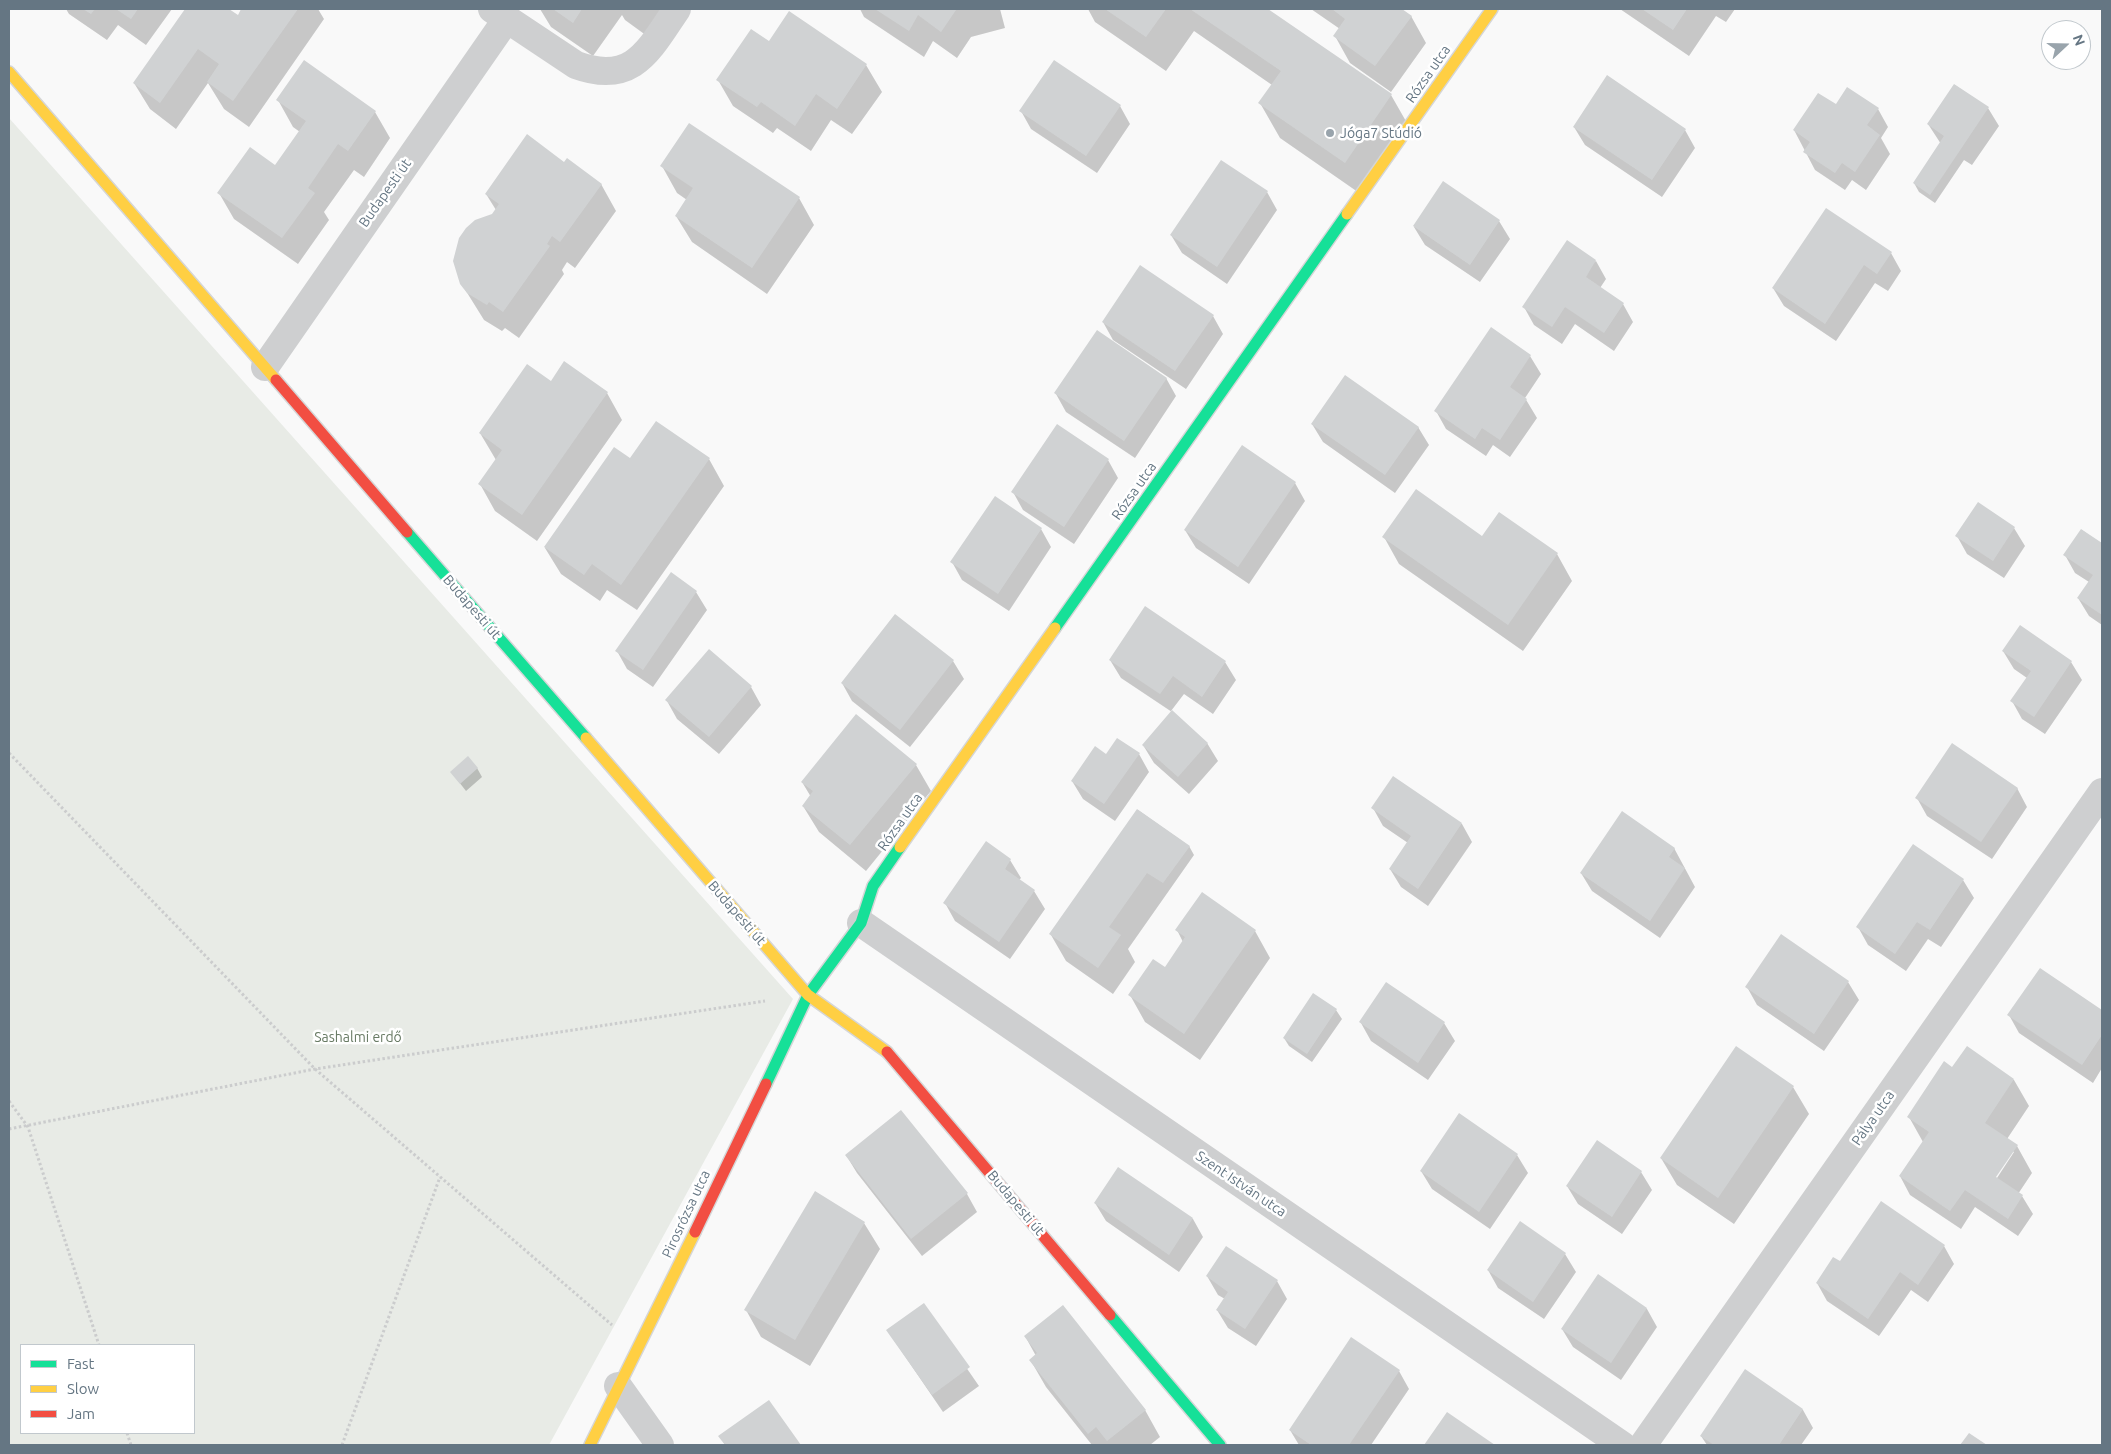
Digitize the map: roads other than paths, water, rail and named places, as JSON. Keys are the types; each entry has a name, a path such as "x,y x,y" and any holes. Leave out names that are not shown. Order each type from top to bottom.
{"street":[{"name":"Budapesti út","path":"265,367 499,14 576,65 588,70 611,72 638,60 649,50 677,9"},
{"name":"Rózsa utca","path":"808,995 861,923 873,886 1492,9"},
{"name":"Budapesti út","path":"9,72 808,995 889,1053 1220,1445"},
{"name":"Pálya utca","path":"1643,1445 2102,792"},
{"name":"Szent István utca","path":"861,923 1622,1445"},
{"name":"Pirosrózsa utca","path":"590,1445 618,1386 639,1349 808,995"},
{"path":"618,1386 660,1445"}],"place":[{"name":"Jóga7 Stúdió","path":"1330,133"}],"park label":[{"name":"Sashalmi erdő","path":"358,1037"}]}
